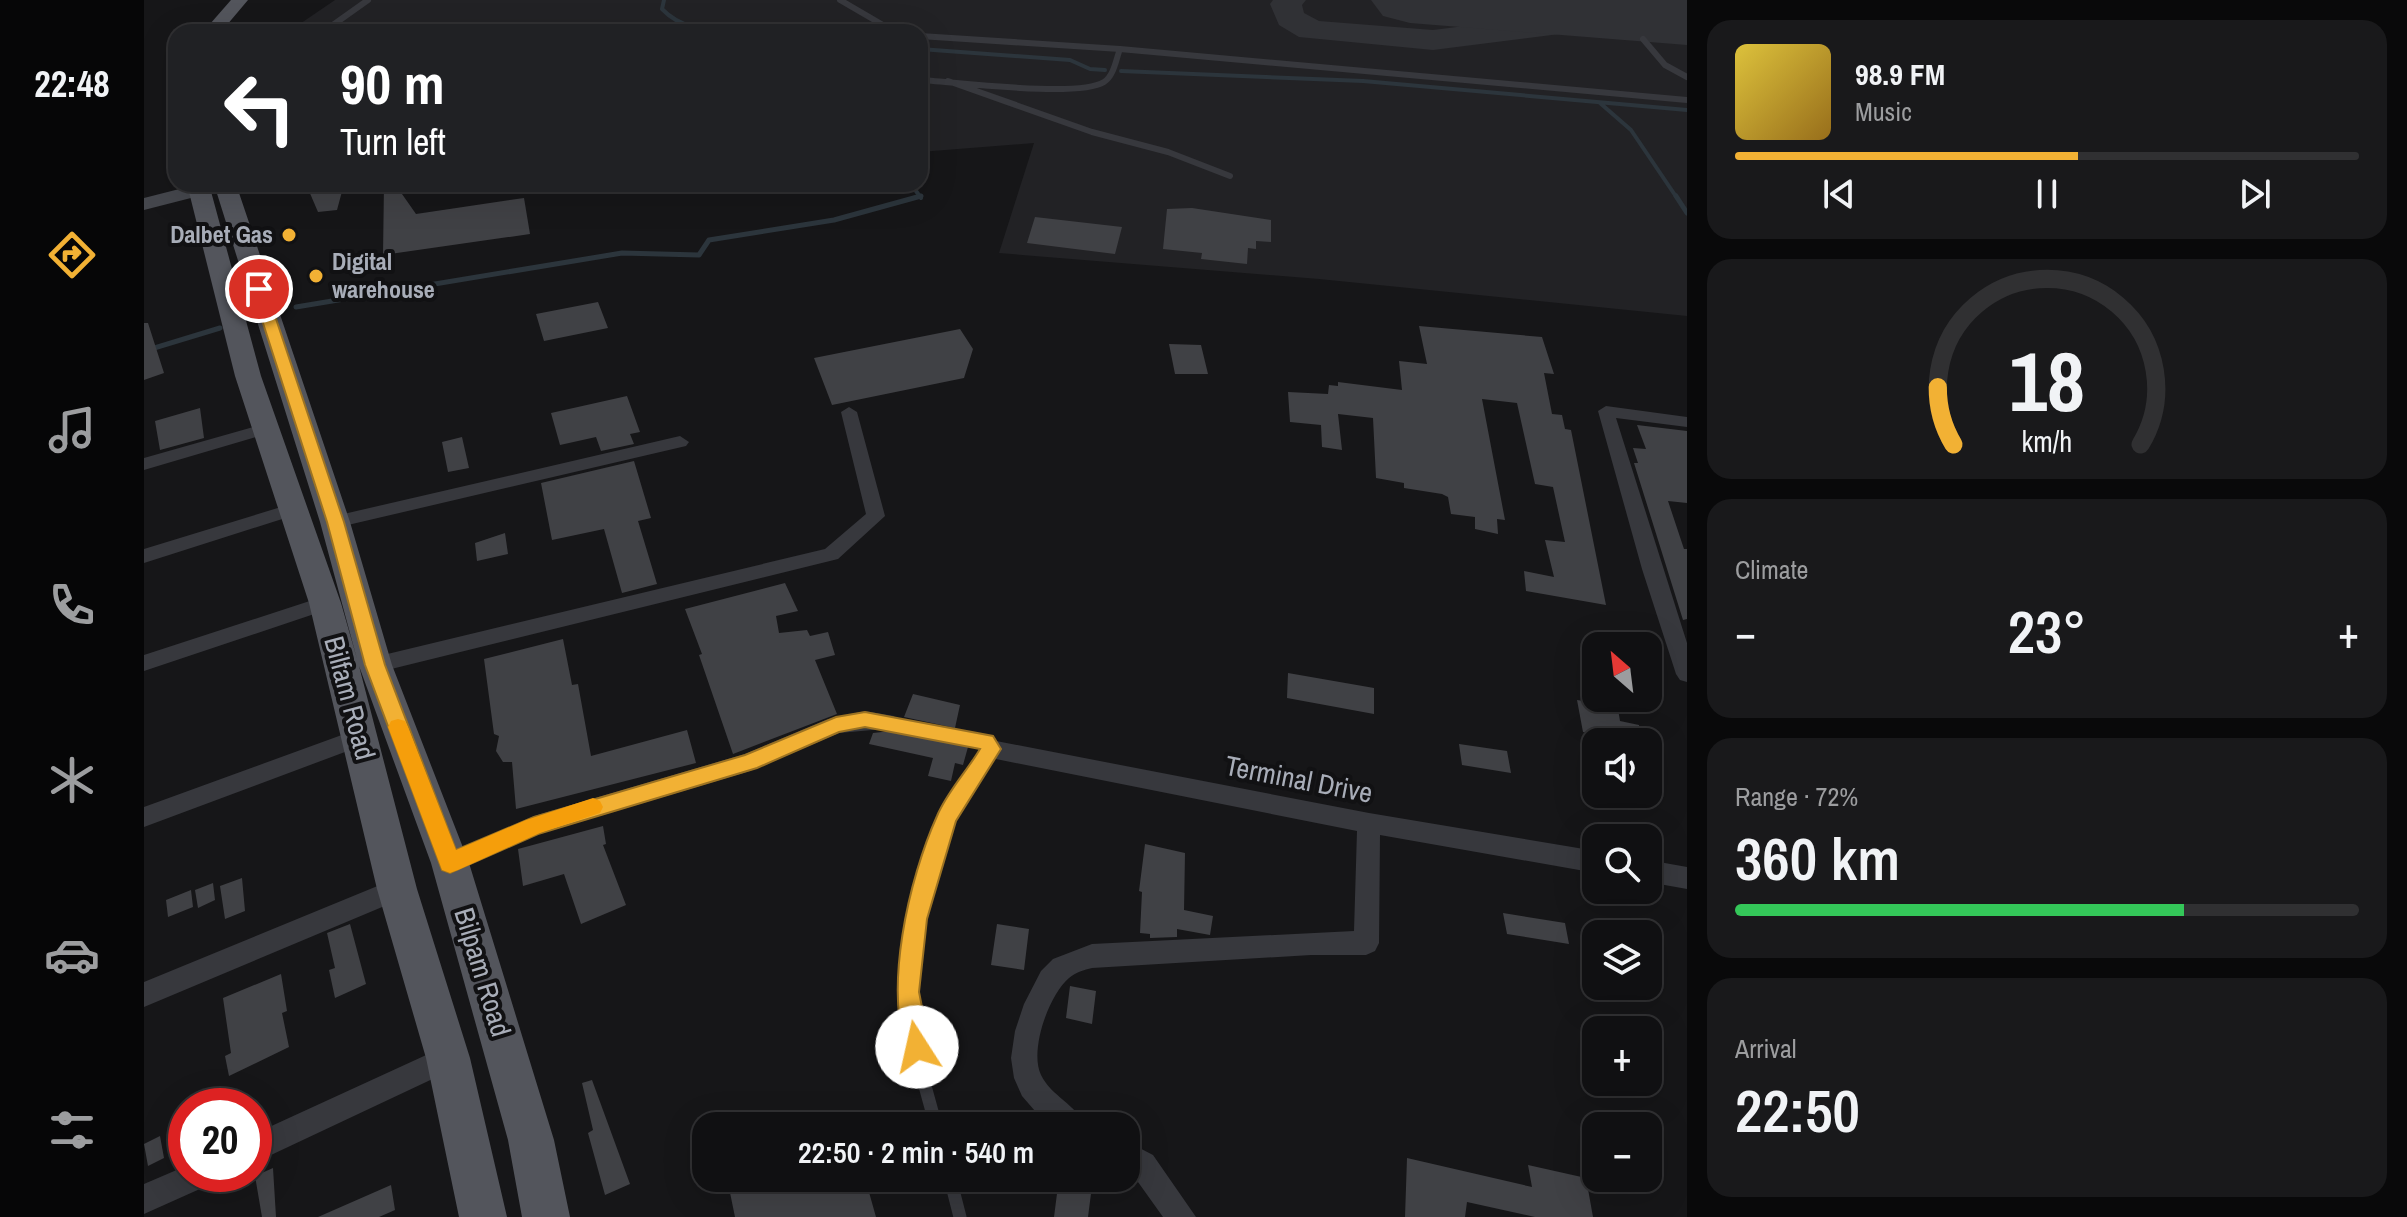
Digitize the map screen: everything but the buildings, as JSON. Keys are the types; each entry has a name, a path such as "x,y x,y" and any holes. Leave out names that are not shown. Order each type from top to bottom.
{"main road":[{"path":"223,24 247,6"},
{"path":"144,204 192,192"},
{"name":"Bilfam Road","path":"200,192 248,376 325,603 397,889 448,1058 483,1217"},
{"name":"Bilpam Road","path":"227,192 335,522 375,665 450,863 527,1125 546,1217"}],"street":[{"path":"1687,422 1606,411 1652,569 1687,674"},
{"path":"375,665 831,554 876,516 849,412"},
{"path":"144,464 267,428"},
{"path":"335,522 680,442"},
{"path":"144,556 294,509"},
{"path":"144,663 325,603"},
{"path":"450,863 534,826 750,762 836,725 865,720 886,722"},
{"path":"144,817 361,737"},
{"name":"Terminal Drive","path":"991,749 1369,823 1582,860"},
{"path":"1054,1112 1043,1103 1025,1071 1025,1041 1036,1006 1056,973 1070,962 1092,956 1311,943 1366,943 1369,823"},
{"path":"1662,874 1687,878"},
{"path":"144,995 397,889"},
{"path":"272,1141 448,1058"},
{"path":"1140,1163 1163,1188 1181,1217"},
{"path":"144,1199 168,1188"}],"lane":[{"path":"334,24 368,0"},
{"path":"840,0 881,24"},
{"path":"928,37 1120,49 1687,100"},
{"path":"1643,39 1665,65 1687,77"},
{"path":"928,80 1056,88 1097,86 1110,76 1120,49"},
{"path":"948,81 1092,132 1168,152 1230,176"},
{"path":"886,722 986,742 991,749 946,818 916,919 908,992 922,1075 932,1112"},
{"path":"954,1192 960,1217"}],"shaded area":[{"path":"335,0 1687,0 1687,316 1319,279 999,253 1034,143 928,151 928,24 300,24"}],"waterway":[{"path":"664,0 662,9 685,24"},
{"path":"928,50 1070,60 1090,69 1105,70"},
{"path":"1121,71 1363,81 1687,110"},
{"path":"1600,103 1631,130 1677,198"},
{"path":"917,192 920,196"},
{"path":"296,307 622,253 699,255 709,240 834,220 920,196"},
{"path":"1676,196 1687,213"},
{"path":"144,351 220,328"}],"taxiway":[{"path":"1290,0 1286,4 1290,18 1311,30 1433,40 1623,16"}],"runway":[{"path":"1410,0 1687,21"}],"slow traffic":[{"path":"398,727 450,863 534,826 593,807"}],"place":[{"name":"Dalbet Gas","path":"289,235"},
{"name":"Digital warehouse","path":"316,276"}],"route":[{"path":"259,289 335,522 375,665 450,863 534,826 750,762 836,725 865,720 886,722 986,742 991,749 946,818 916,919 908,992 917,1047"}]}
